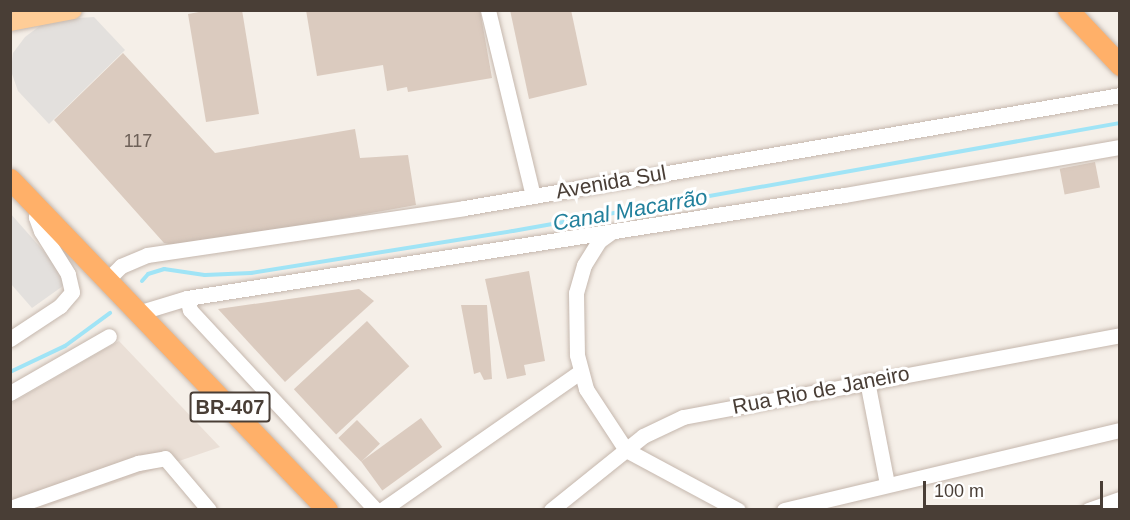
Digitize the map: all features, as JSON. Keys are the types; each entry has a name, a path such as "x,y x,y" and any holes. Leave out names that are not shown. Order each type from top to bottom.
{"highway":[{"path":"1068,10 1119,65"},
{"name":"BR-407","path":"10,179 126,297 327,510"}],"main road":[{"path":"10,22 69,11"}],"street":[{"path":"488,10 533,196"},
{"name":"Avenida Sul","path":"126,297 121,266 147,255 533,196 1119,95"},
{"path":"126,297 187,298 610,233 1119,147"},
{"path":"10,339 60,306 72,292 68,274 36,217 41,211"},
{"path":"610,233 588,258 576,293 580,372 600,414 626,450 716,504 738,510"},
{"path":"187,298 190,310 376,510"},
{"name":"Rua Rio de Janeiro","path":"550,510 660,425 683,417 1119,335"},
{"path":"10,393 109,336"},
{"path":"382,510 580,372"},
{"path":"867,381 887,484"},
{"path":"784,510 1119,430"},
{"path":"10,508 138,463 165,458 209,510"},
{"path":"1088,510 1119,499"}],"shaded area":[{"path":"94,17 125,50 49,124 18,91 11,71 13,53 25,37 41,25 62,19"},
{"path":"10,213 70,281 32,308 11,284"},
{"path":"119,341 220,447 39,509 11,509 10,404"}],"building":[{"path":"210,10 242,10 259,114 206,122 188,14"},
{"path":"306,10 480,10 492,78 408,92 407,87 387,91 383,65 317,76"},
{"path":"510,10 571,10 587,85 529,99"},
{"path":"123,53 215,153 355,129 360,158 408,155 416,205 182,247 164,243 54,120"},
{"path":"1095,162 1100,188 1065,194 1060,169"},
{"path":"529,271 545,361 524,365 526,375 507,379 485,279"},
{"path":"359,289 374,301 285,382 218,309"},
{"path":"461,305 487,305 492,379 484,380 480,372 474,374"},
{"path":"367,321 409,366 336,435 294,389"},
{"path":"421,418 442,447 382,491 361,461"},
{"path":"357,420 380,444 361,462 338,438"}],"waterway":[{"name":"Canal Macarrão","path":"142,281 148,274 164,269 205,275 251,273 513,231 1120,123"},
{"name":"Canal Macarrão","path":"10,372 65,346 110,313"}]}
